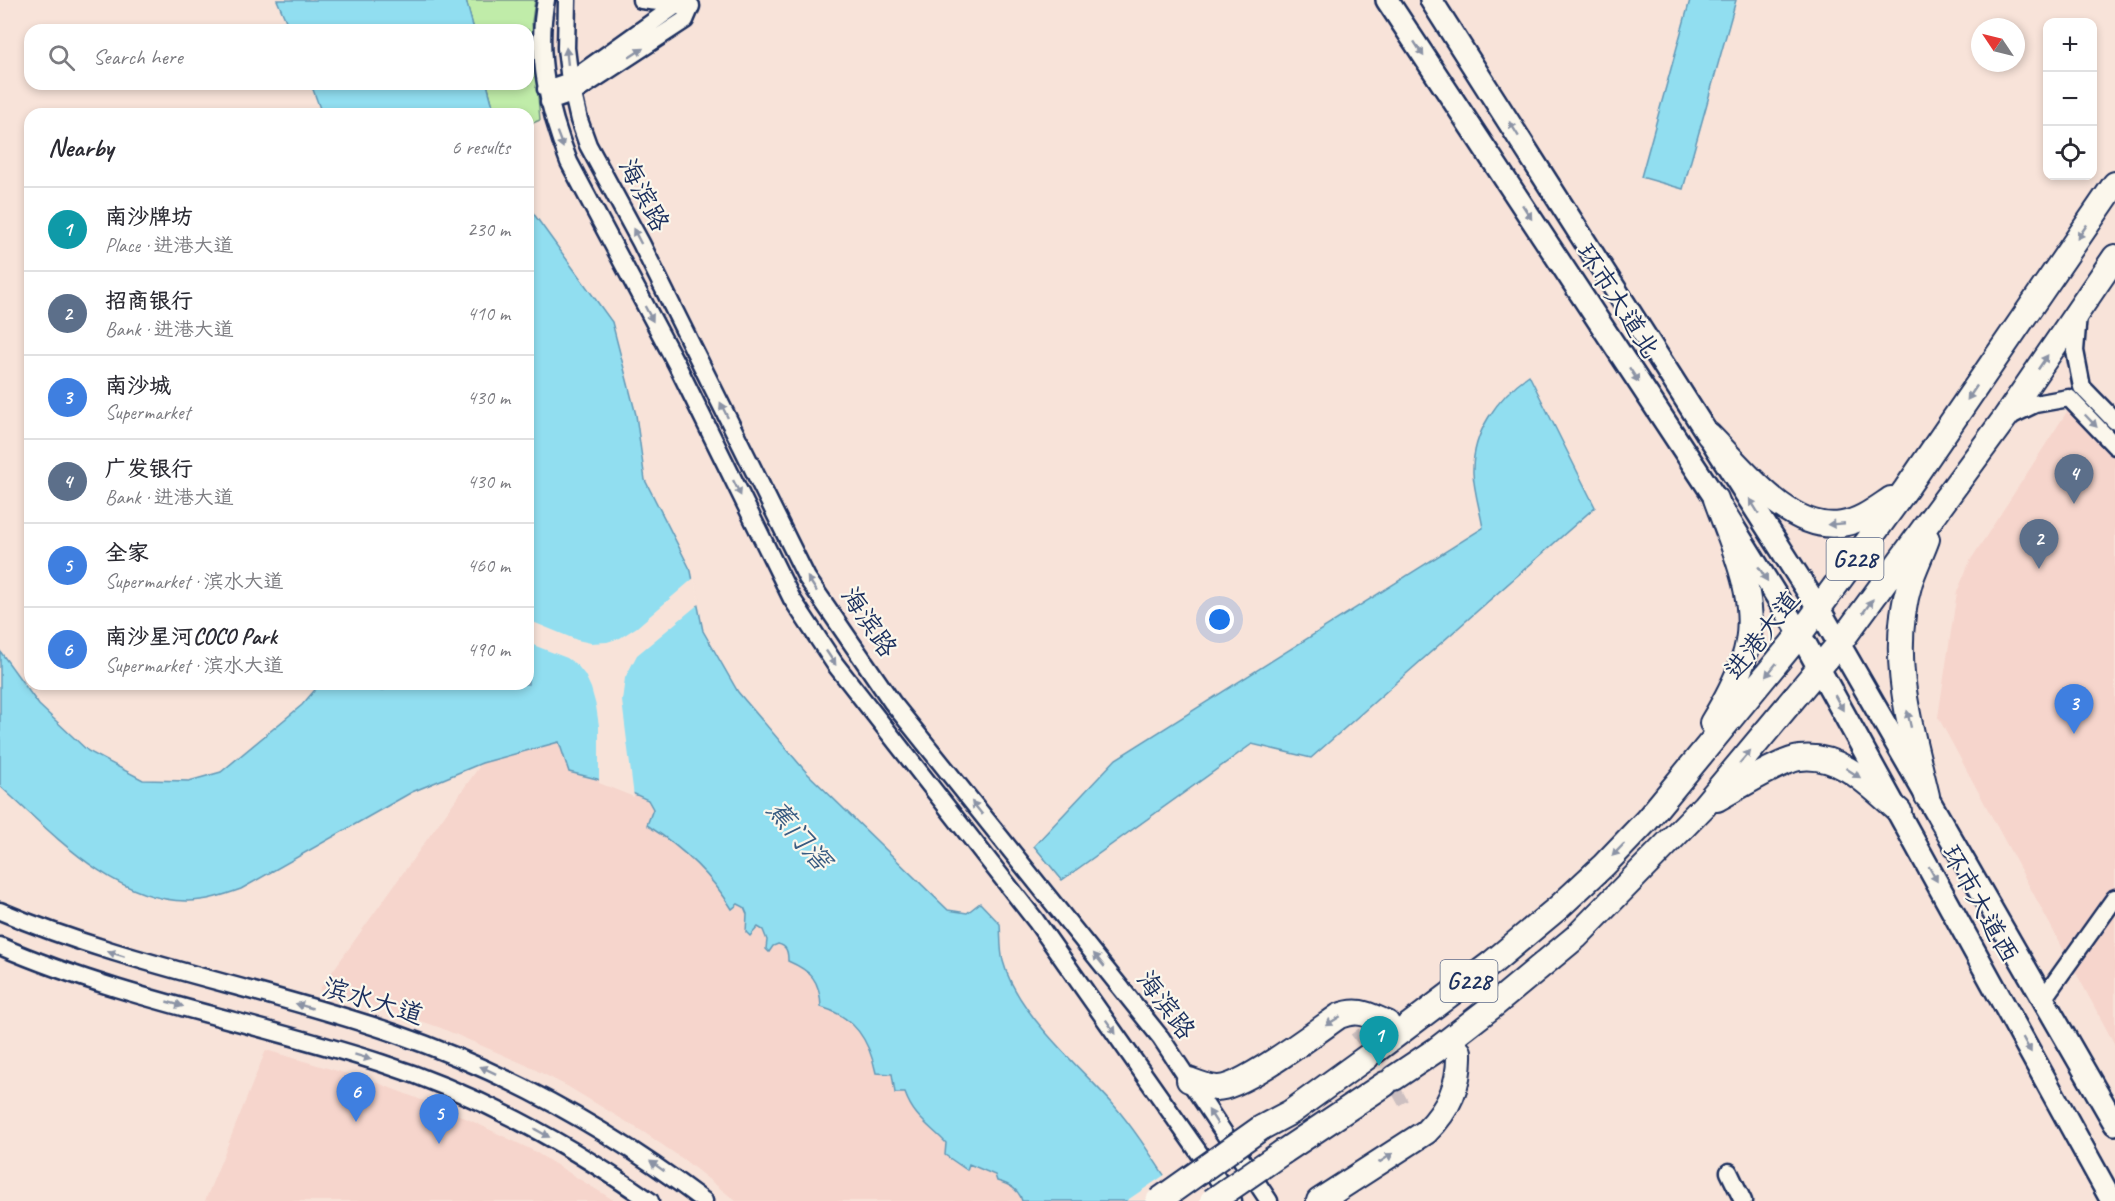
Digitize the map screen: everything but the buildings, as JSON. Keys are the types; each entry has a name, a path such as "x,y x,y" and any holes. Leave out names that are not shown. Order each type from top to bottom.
{"highway":[{"name":"进港大道","path":"1366,1047 1493,962 1559,907 1642,825 1819,609 1906,489 2115,184"},
{"name":"G228","path":"1393,1087 1576,938 1704,806 1821,669 2005,418 2115,257"},
{"path":"1708,435 1766,493 1792,514 1819,525 1842,524 1865,517 1906,489"},
{"path":"1679,782 1731,690 1744,658 1749,630 1748,596 1739,561 1716,499"},
{"path":"1931,803 1901,681 1900,647 1902,621 1910,582 1940,507"},
{"path":"1704,806 1781,764 1799,758 1824,759 1843,766 1861,778 1903,820"},
{"path":"1642,825 1656,842 1652,860"},
{"path":"1158,1201 1261,1128 1291,1112 1330,1064 1366,1047 1387,1023 1514,928 1559,907"},
{"path":"1212,1201 1310,1132 1351,1121 1393,1087 1459,1052 1528,991 1576,938"},
{"path":"1189,1080 1217,1088 1241,1080 1260,1071 1339,1016 1351,1011 1363,1012 1387,1023"},
{"path":"1319,1201 1342,1192 1426,1132 1440,1117 1455,1090 1460,1070 1459,1052"}],"main road":[{"name":"环市大道北","path":"1387,0 1716,499 1800,634"},
{"name":"环市大道北","path":"1431,0 1819,609"},
{"name":"环市大道西","path":"1819,609 2115,1124"},
{"name":"环市大道西","path":"1800,634 2112,1201"},
{"path":"1903,820 1931,803"}],"street":[{"name":"海滨路","path":"546,0 543,47 548,96 557,133 569,162 676,365 792,599 835,664 1016,894 1233,1201"},
{"name":"海滨路","path":"567,0 566,48 571,88 588,145 641,243 807,578 892,702 1161,1038 1269,1201"},
{"path":"548,96 571,88 685,20 689,4 641,0"},
{"path":"2078,311 2074,351 2082,387 2115,421"},
{"path":"2005,418 2035,404 2069,398 2115,446"},
{"path":"2043,999 2115,898"},
{"name":"滨水大道","path":"0,911 120,955 370,1026 434,1047 476,1064 527,1088 596,1126 644,1157 704,1201"},
{"path":"0,946 63,971 110,986 339,1050 423,1077 542,1132 650,1201"},
{"path":"1729,1172 1743,1201"}],"shaded area":[{"path":"2070,407 2115,455 2115,1045 1938,717 1957,592 1970,561"},
{"path":"559,742 569,772 597,779 648,800 653,809 650,817 669,839 704,871 721,891 732,909 738,904 744,907 748,923 753,931 758,927 764,930 769,952 773,946 783,945 787,950 788,961 810,973 816,982 821,995 821,1006 845,1018 866,1040 876,1073 892,1073 922,1122 933,1129 967,1170 968,1164 995,1175 997,1181 1007,1184 1020,1193 1022,1201 736,1201 683,1159 645,1133 567,1086 526,1065 441,1028 319,990 482,763"},
{"path":"266,1050 375,1082 455,1113 532,1150 615,1201 205,1201"}],"green space":[{"path":"466,0 535,0 532,24 472,24"},
{"path":"534,46 540,120 534,122 534,108 493,108 489,90 534,90"}],"water":[{"path":"277,0 466,0 472,24 287,24"},
{"path":"1690,0 1736,0 1683,189 1641,177"},
{"path":"313,90 489,90 493,108 320,108"},
{"name":"蕉门滘","path":"534,214 612,322 636,415 645,480 691,571 703,631 738,692 807,773 948,910 967,913 980,903 1000,924 1003,961 1010,980 1021,999 1049,1036 1122,1114 1181,1201 1022,1201 1016,1190 997,1181 995,1175 969,1164 967,1170 945,1155 946,1143 917,1115 905,1093 895,1093 892,1074 876,1073 869,1050 859,1031 843,1017 821,1007 819,990 813,978 803,969 788,961 787,952 783,946 778,944 773,946 769,952 766,949 767,940 763,930 758,927 750,936 746,932 747,914 744,907 738,904 732,909 715,884 694,862 672,842 647,825 653,809 648,800 597,779 569,772 559,742 482,763 412,792 241,889 195,901 161,898 135,890 109,877 62,843 0,786 0,651 24,684 24,690 28,690 39,705 88,751 143,780 189,781 221,772 302,705 315,690 534,690"},
{"path":"1529,375 1595,507 1311,758 1252,744 1062,880 1034,846 1116,759 1483,528 1473,473 1477,444 1482,430 1497,405"}],"pier":[{"path":"695,577 700,603 637,655 625,678 622,701 634,797 599,783 599,726 591,688 577,665 567,658 534,645 534,622 577,640 591,643 620,638 637,627"},
{"path":"1166,1174 1184,1201 1126,1201"}],"tunnel":[{"path":"1358,1044 1366,1038"},
{"path":"1393,1095 1402,1090"}],"place":[{"name":"广发银行","path":"2074,504"},
{"name":"招商银行","path":"2039,569"},
{"name":"南沙城","path":"2074,734"},
{"name":"南沙牌坊","path":"1379,1066"},
{"name":"南沙星河COCO Park","path":"356,1122"},
{"name":"全家","path":"439,1144"}]}
